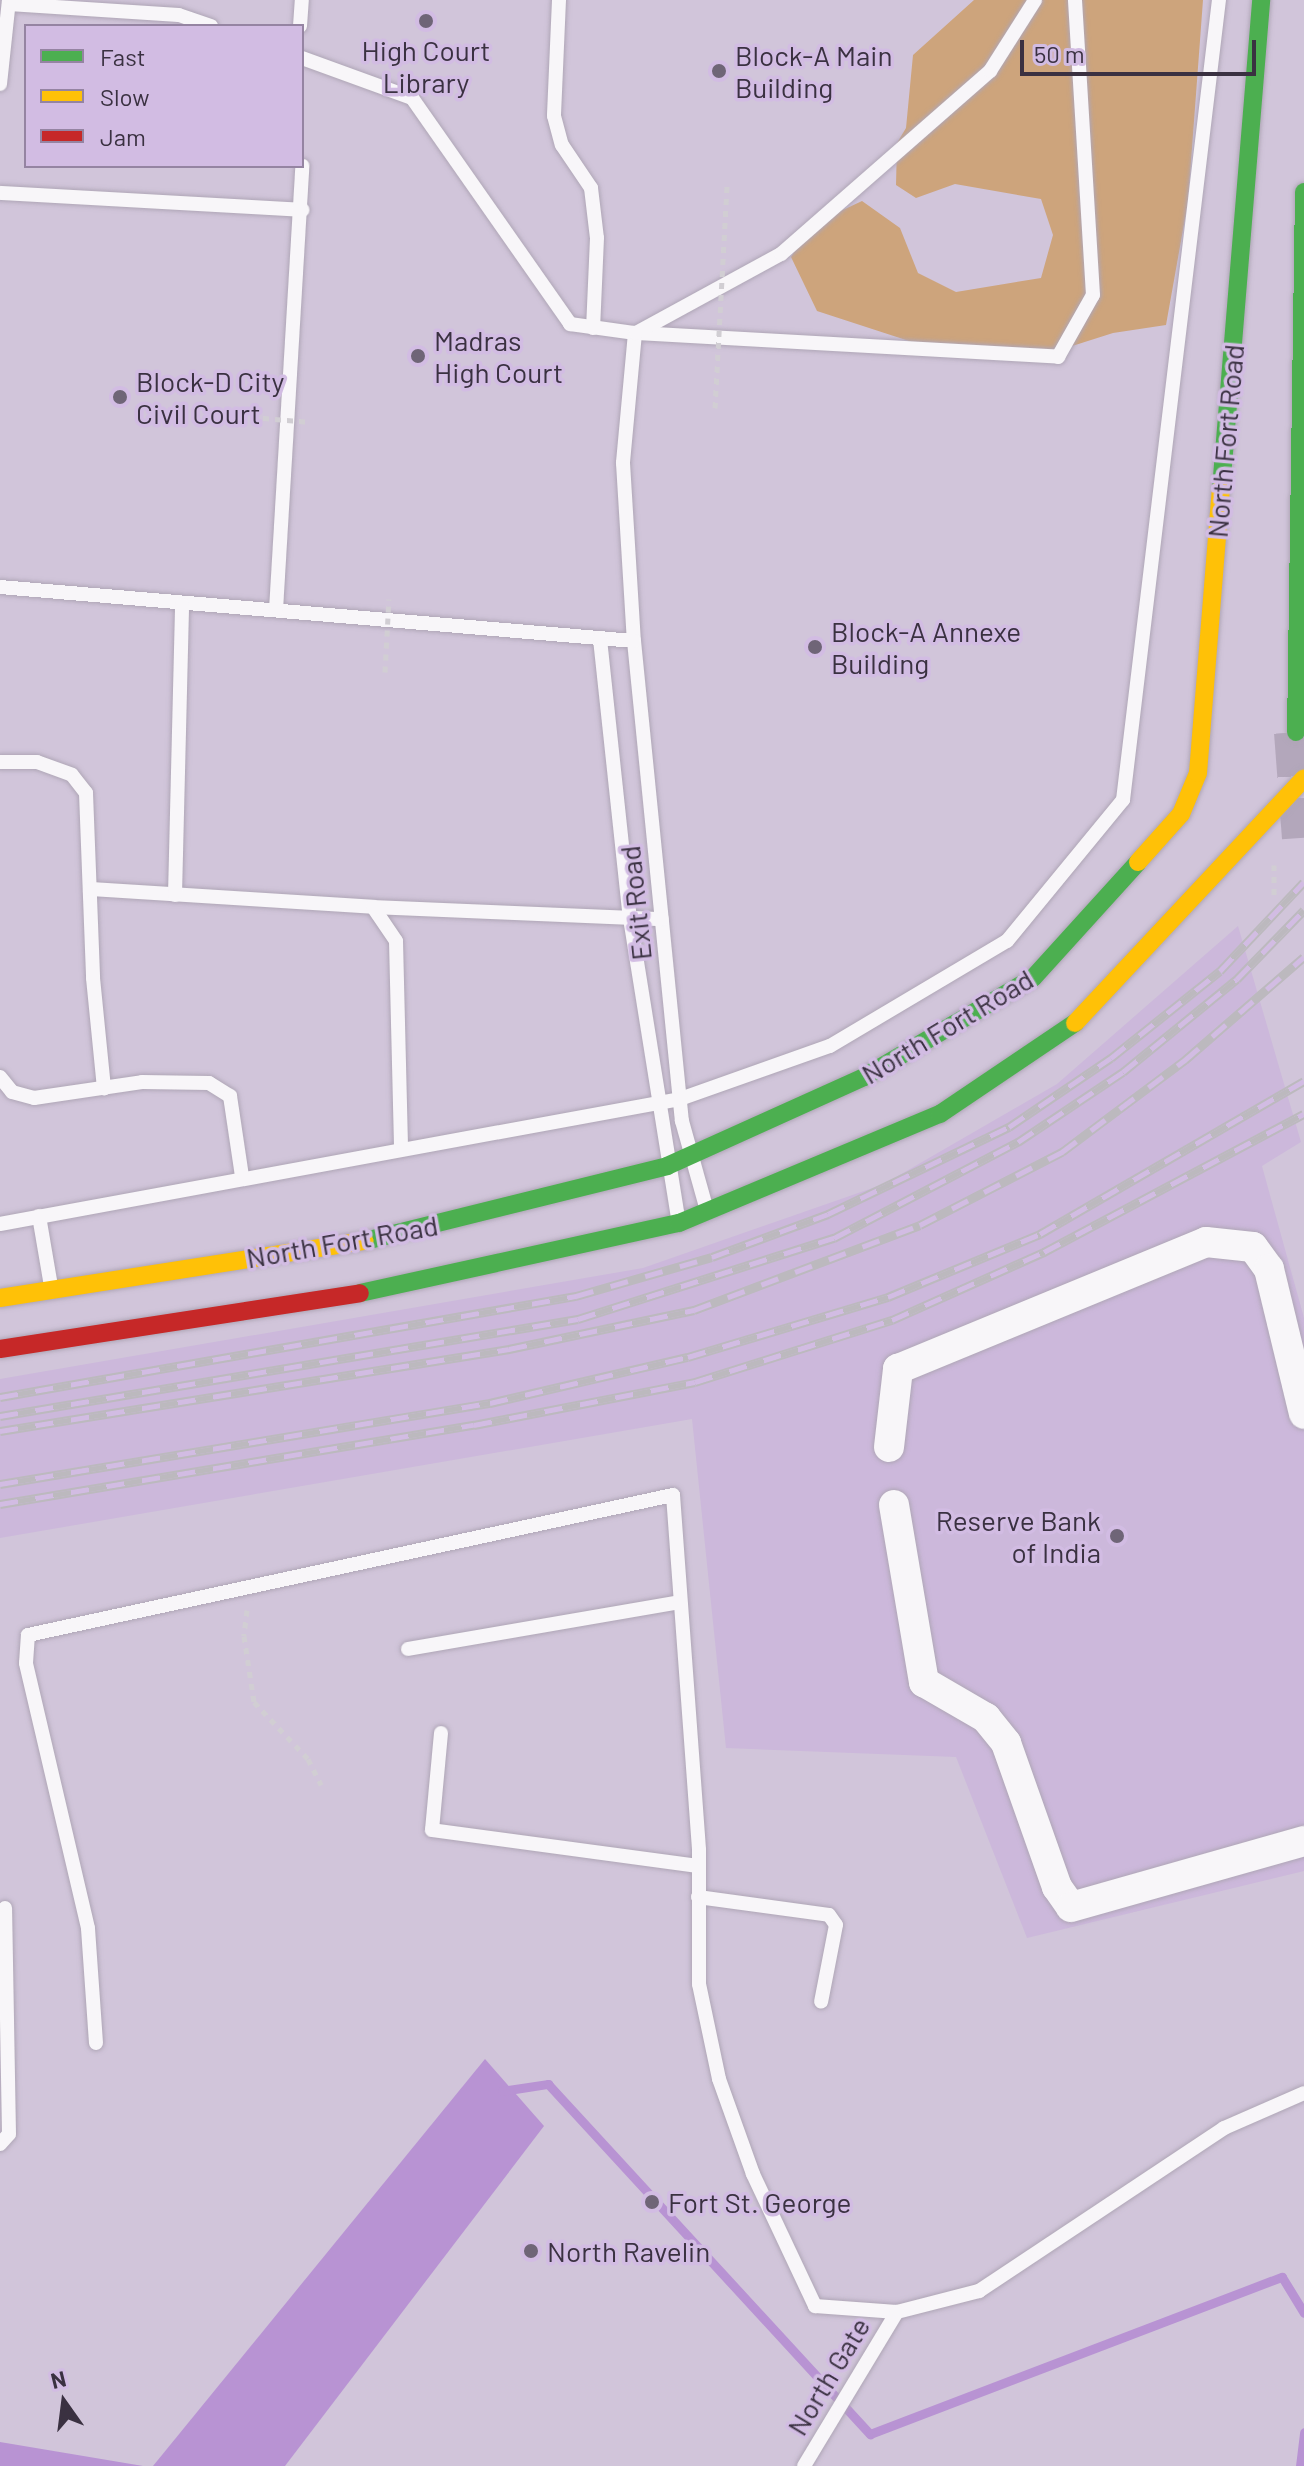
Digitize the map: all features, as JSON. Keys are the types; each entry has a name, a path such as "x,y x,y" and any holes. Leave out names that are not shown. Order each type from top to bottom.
{"main road":[{"name":"North Fort Road","path":"0,1298 391,1237 667,1166 864,1077 1033,978 1187,818 1198,773 1261,0"},
{"path":"1296,732 1294,599 1304,192"},
{"name":"North Fort Road","path":"0,1349 403,1286 679,1223 940,1114 1067,1032 1228,842 1304,778"}],"street":[{"path":"889,1447 893,1381 898,1369 1206,1242 1253,1247 1269,1269 1304,1414"},
{"path":"894,1505 924,1682 986,1718 1006,1743 1057,1887 1071,1907 1304,1841"}],"lane":[{"path":"300,24 302,0"},
{"path":"559,0 554,116 562,145 591,188 597,238 593,328"},
{"path":"635,333 781,254 990,71 1035,0"},
{"path":"304,59 412,98 570,324 635,333 1058,357 1093,295 1075,0"},
{"path":"0,1224 401,1146 680,1099 830,1046 1007,941 1123,800 1219,0"},
{"path":"0,84 2,39 9,2 179,15 205,24"},
{"path":"276,610 303,210 302,168"},
{"path":"0,193 303,210"},
{"name":"Exit Road","path":"635,333 623,463 634,641 680,1099 707,1213"},
{"path":"0,587 182,605 276,610 634,641"},
{"path":"175,895 182,605"},
{"path":"600,639 630,918 667,1166 679,1223"},
{"path":"0,762 37,762 60,770 72,775 86,793 104,1088"},
{"path":"90,889 373,907 662,919"},
{"path":"373,907 396,941 401,1146"},
{"path":"0,1077 12,1092 34,1098 142,1082 209,1083 230,1096 242,1176"},
{"path":"39,1216 52,1290"},
{"path":"96,2043 88,1928 26,1663 28,1635 673,1495 699,1866 699,1984 719,2079 782,2239 815,2306 897,2312 979,2291 1224,2128 1304,2093"},
{"path":"408,1649 680,1602"},
{"path":"441,1733 432,1830 699,1866"},
{"path":"698,1897 829,1915 836,1925 821,2002"},
{"path":"0,2144 9,2134 5,1908"},
{"name":"North Gate","path":"804,2466 897,2312"}],"path":[{"path":"715,408 727,186"},
{"path":"239,416 311,422"},
{"path":"385,672 389,599"},
{"path":"251,1585 244,1636 254,1702 308,1759 321,1785"}],"shaded area":[{"path":"974,0 1203,0 1188,202 1166,325 1113,333 1025,361 952,355 817,311 791,257 811,225 862,201 900,228 918,273 956,292 1041,278 1053,235 1041,199 955,184 916,198 896,185 897,143 906,128 913,55"},
{"path":"1238,926 1301,1142 1262,1166 1304,1318 1304,1871 1027,1938 956,1757 726,1748 692,1419 0,1538 0,1379 643,1268 884,1184 1057,1084"},
{"path":"485,2059 544,2126 285,2466 153,2466"},
{"path":"0,2442 143,2466 0,2466"}],"waterway":[{"path":"502,2091 548,2084 870,2434 1282,2277 1304,2313"},
{"path":"1300,2466 1304,2432"}],"tunnel":[{"path":"1296,732 1304,838"}],"railway":[{"path":"0,1397 576,1296 712,1257 828,1214 1009,1127 1111,1058 1220,971 1304,882"},
{"path":"0,1416 578,1319 834,1238 1018,1142 1123,1072 1237,979 1304,910"},
{"path":"0,1431 509,1349 694,1310 920,1225 1062,1152 1185,1060 1304,957"},
{"path":"0,1484 490,1403 688,1357 888,1297 1040,1234 1304,1081"},
{"path":"0,1504 474,1425 695,1382 892,1320 1044,1252 1304,1114"}],"traffic: fast":[{"path":"1221,489 1261,0"},
{"path":"1296,732 1304,192"},
{"path":"365,1241 667,1166 864,1077 1033,978 1138,862"},
{"path":"360,1293 679,1223 940,1114 1075,1023"}],"traffic: slow":[{"path":"1138,862 1181,814 1198,773 1221,489"},
{"path":"1075,1023 1304,778"},
{"path":"0,1298 365,1241"}],"traffic: jam":[{"path":"0,1349 360,1293"}],"place":[{"name":"High Court Library","path":"426,21"},
{"name":"Block-A Main Building","path":"719,71"},
{"name":"Madras High Court","path":"418,356"},
{"name":"Block-D City Civil Court","path":"120,397"},
{"name":"Block-A Annexe Building","path":"815,647"},
{"name":"Reserve Bank of India","path":"1117,1536"},
{"name":"Fort St. George","path":"652,2202"},
{"name":"North Ravelin","path":"531,2251"}]}
